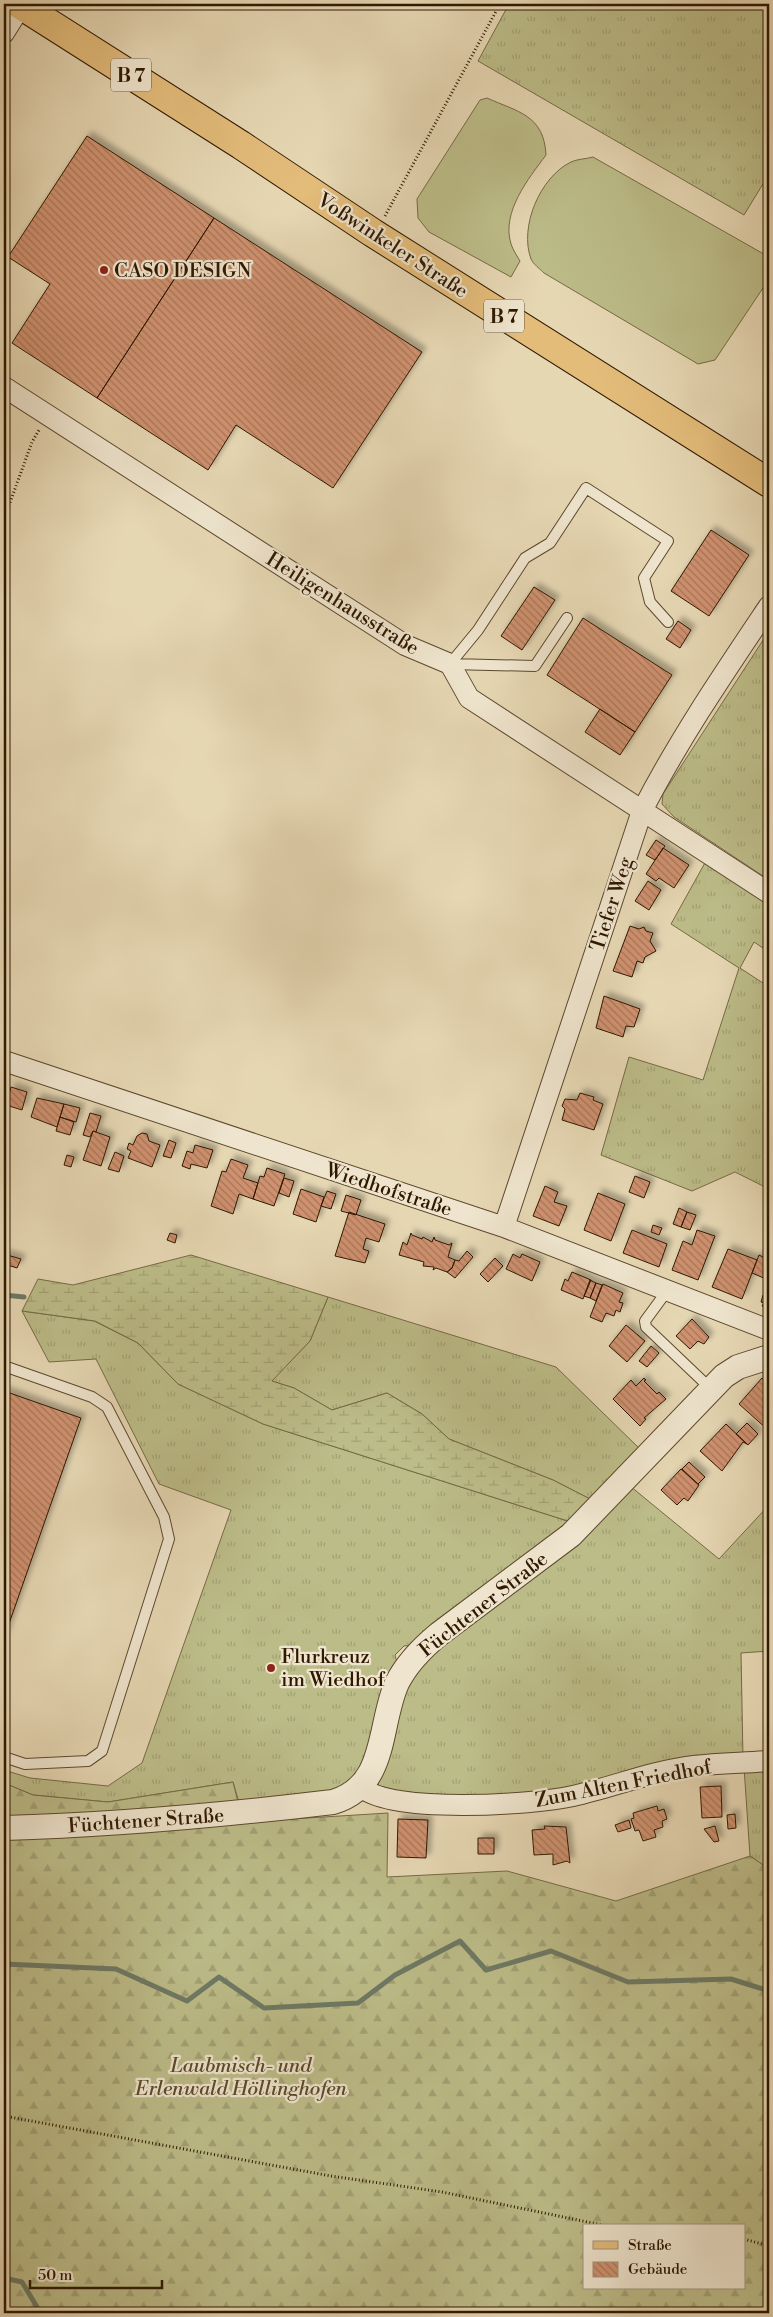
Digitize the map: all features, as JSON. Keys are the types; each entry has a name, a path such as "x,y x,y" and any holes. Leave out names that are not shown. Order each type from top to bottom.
{"main road":[{"name":"Voßwinkeler Straße","path":"20,5 241,145 373,233 769,483"}],"street":[{"path":"4,33 20,5"},
{"name":"Heiligenhausstraße","path":"4,387 405,646 450,664"},
{"name":"Tiefer Weg","path":"504,1227 642,811 662,772 714,688 769,606"},
{"path":"450,664 468,698 769,893"},
{"name":"Wiedhofstraße","path":"4,1061 504,1227 769,1330"},
{"name":"Füchtener Straße","path":"4,1828 96,1825 208,1817 333,1802 352,1795 369,1777 376,1759 396,1685 419,1651 439,1634 572,1536 710,1388 738,1367 769,1357"},
{"name":"Zum Alten Friedhof","path":"361,1787 368,1794 390,1800 461,1805 521,1803 571,1796 694,1766 769,1761"}],"lane":[{"path":"450,664 478,630 525,558 550,543 586,488 668,541 644,578 650,602 668,622"},
{"path":"450,664 535,666 567,618"},
{"path":"667,1291 645,1321 646,1326 710,1388"},
{"path":"4,1366 92,1397 107,1407 164,1517 169,1539 102,1751 88,1761 25,1764 4,1756"}],"path":[{"path":"373,233 388,212 500,4"},
{"path":"4,519 32,442 48,414"},
{"path":"4,2116 330,2176 442,2192 597,2224"},
{"path":"746,2240 769,2246"}],"green space":[{"path":"509,4 769,4 769,174 744,215 478,61"},
{"path":"487,98 519,112 535,123 544,142 546,155 518,196 513,208 509,232 512,246 520,261 511,277 429,232 418,218 417,199 480,100"},
{"path":"593,157 769,257 769,279 715,360 698,364 544,273 532,261 528,246 530,218 542,191 560,169 573,161"},
{"path":"769,631 769,880 674,817 662,804 663,794"},
{"path":"706,861 769,901 769,952 754,942 740,968 769,987 769,1189 735,1172 692,1191 601,1155 629,1057 703,1080 739,968 671,924"},
{"path":"191,1255 328,1297 310,1341 272,1381 294,1388 332,1410 387,1393 422,1414 449,1439 553,1480 598,1503 574,1523 263,1424 178,1384 138,1343 95,1321 22,1311 38,1279 73,1285"},
{"path":"328,1297 556,1367 642,1451 598,1503 553,1480 449,1439 422,1414 387,1393 332,1410 294,1388 271,1381 310,1341"},
{"path":"22,1311 94,1321 138,1343 178,1384 263,1424 574,1523 414,1645 404,1646 395,1655 398,1667 367,1766 332,1795 240,1806 233,1782 108,1802 33,1795 4,1783 4,1770 30,1778 108,1786 142,1763 231,1510 159,1484 96,1359 49,1362"},
{"path":"630,1486 719,1559 769,1505 769,1651 741,1653 743,1758 603,1784 471,1799 380,1789 377,1781 400,1699 425,1657"},
{"path":"769,1766 769,1869 750,1856 744,1767"},
{"name":"Laubmisch- und Erlenwald Höllinghofen","path":"233,1782 243,1822 388,1813 387,1877 507,1871 616,1901 750,1856 769,1869 769,2313 4,2313 4,1783 33,1795 108,1802"}],"building":[{"name":"CASO DESIGN","path":"87,136 214,218 97,398 12,343 50,284 8,257"},
{"path":"214,218 422,352 333,488 236,425 208,470 97,398"},
{"path":"711,530 749,555 709,616 671,591"},
{"path":"534,587 555,600 522,650 501,636"},
{"path":"583,618 672,675 635,732 547,675"},
{"path":"678,621 691,630 680,648 666,639"},
{"path":"600,709 635,732 620,755 585,732"},
{"path":"656,840 665,846 655,860 646,855"},
{"path":"663,848 689,865 674,888 659,878 656,881 646,874"},
{"path":"648,881 661,890 649,910 635,901"},
{"path":"630,926 639,929 644,927 646,931 653,933 650,941 656,951 645,957 643,963 637,961 632,977 613,971"},
{"path":"604,996 640,1009 634,1027 626,1026 623,1037 596,1028"},
{"path":"11,1087 27,1092 22,1110 6,1105"},
{"path":"580,1093 594,1097 593,1100 603,1104 594,1130 562,1120 565,1109 562,1106 565,1099 577,1100"},
{"path":"37,1098 64,1104 57,1127 31,1117"},
{"path":"64,1104 80,1108 76,1122 60,1117"},
{"path":"90,1113 101,1116 96,1132 93,1131 90,1137 83,1135"},
{"path":"60,1117 74,1122 70,1135 56,1131"},
{"path":"93,1131 110,1137 101,1166 83,1160"},
{"path":"142,1133 147,1134 149,1141 160,1145 152,1167 128,1158 131,1151 127,1149 129,1143 133,1145 137,1136"},
{"path":"169,1140 176,1143 171,1158 163,1156"},
{"path":"195,1145 213,1150 207,1168 191,1164 190,1169 182,1166 187,1151 193,1153"},
{"path":"115,1152 124,1156 119,1172 108,1169"},
{"path":"67,1155 74,1157 71,1167 64,1165"},
{"path":"231,1159 248,1165 243,1178 258,1183 253,1199 239,1194 233,1214 211,1206 222,1171 226,1172"},
{"path":"267,1168 285,1174 274,1206 253,1199 260,1176 264,1177"},
{"path":"635,1176 650,1182 644,1198 629,1192"},
{"path":"284,1178 294,1181 289,1197 279,1193"},
{"path":"545,1186 558,1192 554,1202 567,1206 559,1226 533,1216"},
{"path":"301,1189 324,1197 316,1222 293,1214"},
{"path":"327,1191 336,1194 331,1209 321,1206"},
{"path":"598,1193 625,1204 611,1241 584,1230"},
{"path":"346,1195 361,1200 356,1215 341,1211"},
{"path":"679,1208 687,1212 681,1227 673,1224"},
{"path":"349,1212 385,1224 379,1242 366,1238 363,1249 369,1251 365,1263 335,1256"},
{"path":"687,1212 696,1215 690,1230 681,1227"},
{"path":"653,1225 662,1228 659,1235 651,1232"},
{"path":"632,1230 667,1244 659,1267 623,1253"},
{"path":"697,1230 715,1236 698,1280 672,1270 683,1241 692,1245"},
{"path":"170,1233 177,1235 175,1243 167,1240"},
{"path":"411,1233 432,1242 434,1237 435,1240 449,1245 452,1243 448,1257 455,1260 452,1268 447,1272 436,1268 433,1270 434,1267 423,1266 424,1262 399,1255 403,1242 407,1245"},
{"path":"728,1249 757,1260 742,1299 712,1287"},
{"path":"467,1251 473,1257 455,1278 447,1272 452,1268 455,1260 459,1261"},
{"path":"4,1254 21,1259 17,1268 4,1264"},
{"path":"513,1254 520,1258 522,1254 540,1262 532,1281 506,1269"},
{"path":"759,1255 769,1260 769,1272 766,1279 752,1273"},
{"path":"495,1258 503,1266 488,1282 480,1274"},
{"path":"572,1272 591,1280 583,1299 561,1290 565,1279 568,1281"},
{"path":"590,1280 596,1283 590,1298 584,1296"},
{"path":"596,1283 602,1285 596,1301 590,1298"},
{"path":"603,1284 623,1293 619,1302 623,1303 620,1312 616,1310 614,1316 606,1313 602,1322 590,1317"},
{"path":"769,1289 769,1309 762,1306 764,1303 761,1302 763,1295 767,1296"},
{"path":"692,1319 709,1337 704,1344 698,1341 690,1349 676,1336"},
{"path":"626,1325 645,1341 627,1362 609,1346"},
{"path":"651,1346 659,1353 647,1367 639,1361"},
{"path":"644,1378 646,1380 644,1381 657,1394 659,1392 666,1399 644,1418 646,1419 640,1426 613,1399 631,1380 636,1386"},
{"path":"762,1378 769,1386 768,1430 739,1404"},
{"path":"4,1391 81,1418 4,1638"},
{"path":"747,1423 758,1434 748,1445 736,1434"},
{"path":"726,1424 747,1444 743,1442 722,1471 700,1451"},
{"path":"689,1462 705,1477 698,1484 682,1469"},
{"path":"681,1469 699,1485 688,1501 684,1498 677,1505 661,1490"},
{"path":"721,1786 722,1817 702,1818 700,1787"},
{"path":"657,1806 658,1811 664,1809 667,1819 662,1821 663,1827 654,1830 656,1837 643,1841 639,1830 635,1831 631,1819 634,1818 633,1813"},
{"path":"735,1814 736,1828 728,1829 727,1815"},
{"path":"398,1819 428,1820 426,1858 397,1857"},
{"path":"629,1820 631,1828 618,1832 615,1825"},
{"path":"544,1826 566,1827 570,1863 567,1861 553,1865 553,1854 534,1855 532,1830 545,1829"},
{"path":"715,1826 719,1841 714,1842 704,1829"},
{"path":"478,1838 494,1838 494,1854 478,1854"}],"waterway":[{"path":"4,1295 24,1297"},
{"path":"4,1964 116,1969 187,2001 219,1977 264,2008 358,2003 395,1975 460,1941 486,1970 551,1951 628,1982 731,1979 769,1991"},
{"path":"4,2278 22,2282 40,2312 45,2313"}],"place":[{"name":"CASO DESIGN","path":"104,270"},
{"name":"Flurkreuz im Wiedhof","path":"271,1668"}]}
